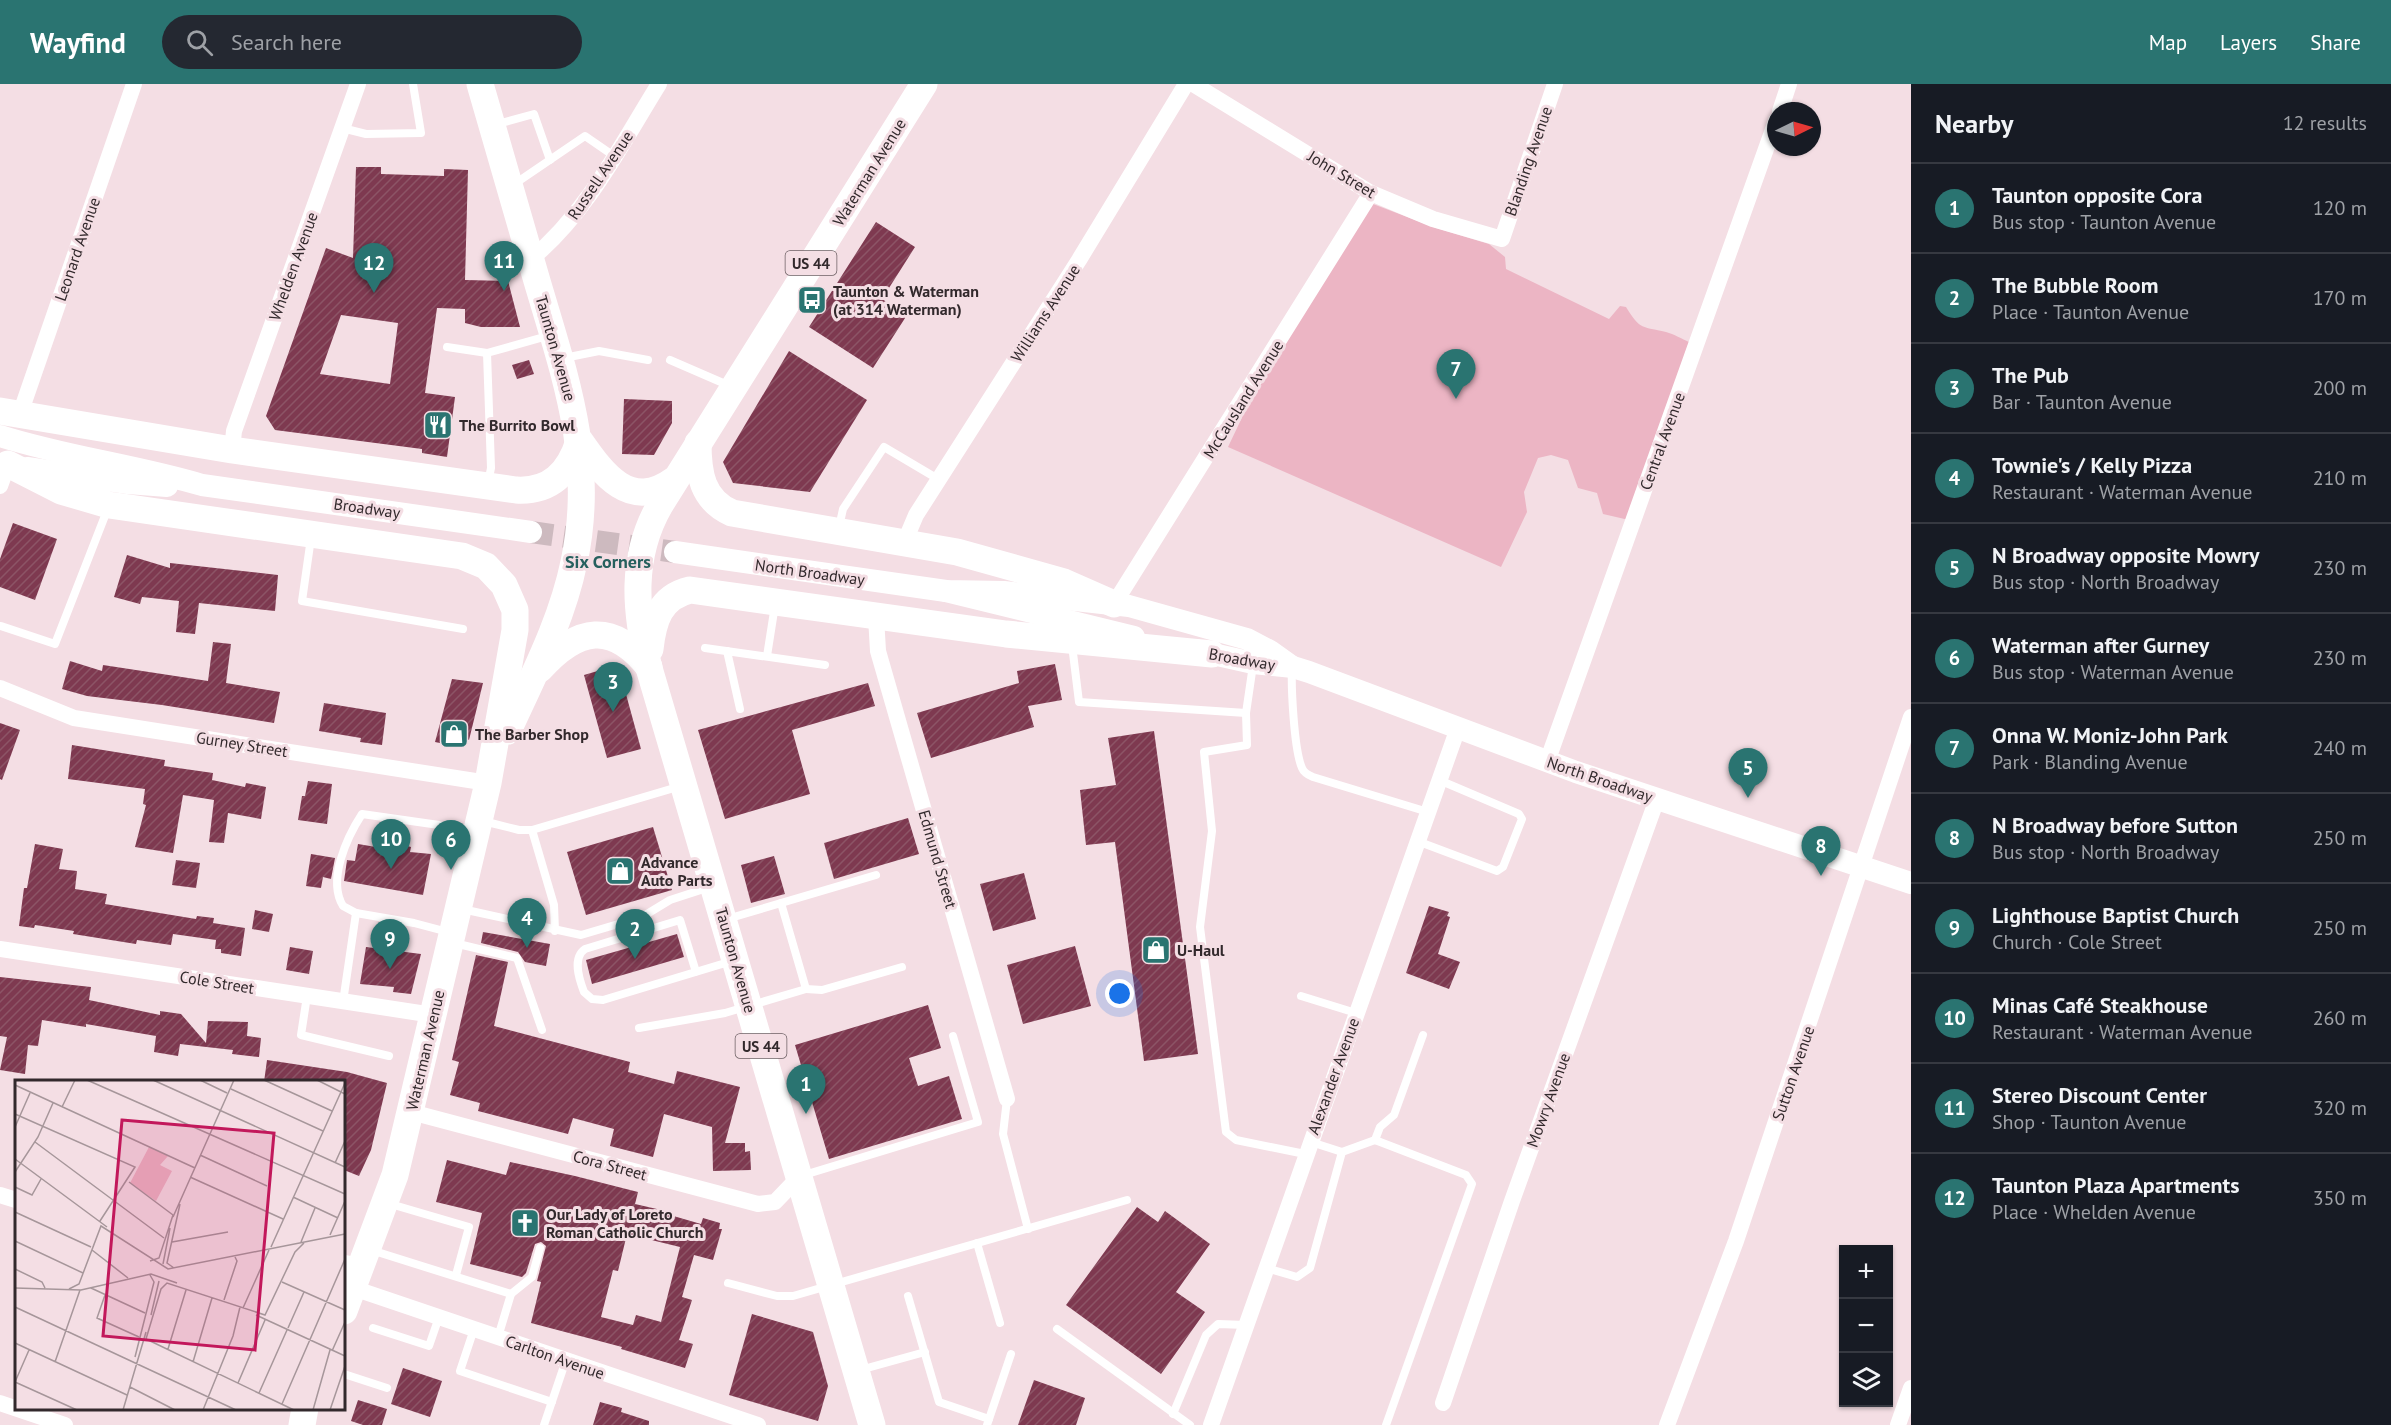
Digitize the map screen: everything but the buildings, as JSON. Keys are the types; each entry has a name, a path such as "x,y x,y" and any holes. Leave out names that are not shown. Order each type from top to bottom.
{"highway":[{"name":"Taunton Avenue","path":"480,84 557,347 579,440"},
{"name":"Waterman Avenue","path":"698,443 924,84"},
{"path":"10,412 232,450 525,491 550,484 567,469 579,440"},
{"path":"579,440 607,477 621,487 647,491 662,488 674,480"},
{"path":"488,783 559,615 574,560 582,495 579,440"},
{"path":"698,443 702,484 710,499 723,509 751,518 905,541 1046,576 1081,588 1114,604"},
{"name":"US 44","path":"649,668 639,618 639,563 654,516 698,443"},
{"path":"3,470 109,505 462,556 486,566 504,585 513,601 515,630 488,783"},
{"path":"649,668 651,639 656,617 674,595 700,590 876,617 1071,641 1212,654"},
{"path":"529,684 558,652 588,635 605,634 621,640 649,668"},
{"name":"Taunton Avenue","path":"649,668 872,1425"},
{"name":"Waterman Avenue","path":"354,1276 386,1203 411,1112 488,783"},
{"path":"300,1425 304,1410"}],"main road":[{"name":"Broadway","path":"0,436 52,451 148,470 202,485"},
{"name":"Broadway","path":"3,470 128,483 202,485 531,532"},
{"name":"North Broadway","path":"675,552 946,591"},
{"name":"Broadway","path":"946,591 1004,592 1114,604 1158,613 1232,634 1270,651 1293,667"},
{"name":"Broadway","path":"946,591 1003,607 1253,663 1293,667"},
{"name":"North Broadway","path":"1293,667 1342,683 1547,762 1911,883"}],"street":[{"name":"Leonard Avenue","path":"10,412 134,84"},
{"name":"Whelden Avenue","path":"232,450 234,431 358,84"},
{"name":"Russell Avenue","path":"531,259 571,219 659,84"},
{"name":"Williams Avenue","path":"905,541 916,515 938,479 1079,260 1186,84"},
{"name":"John Street","path":"1193,84 1371,193 1433,219 1502,239"},
{"name":"Blanding Avenue","path":"1502,239 1554,84"},
{"path":"1783,102 1789,84"},
{"name":"Central Avenue","path":"1547,762 1767,146"},
{"name":"McCausland Avenue","path":"1114,604 1371,193"},
{"name":"Edmund Street","path":"876,617 879,651 1007,1099"},
{"name":"Gurney Street","path":"0,688 74,718 488,783"},
{"name":"Sutton Avenue","path":"1667,1425 1736,1241 1863,867 1911,717"},
{"name":"Alexander Avenue","path":"1211,1425 1458,728"},
{"name":"Mowry Avenue","path":"1443,1403 1657,799"},
{"name":"Cole Street","path":"0,949 434,1015"},
{"name":"Cora Street","path":"411,1112 758,1204 775,1202 799,1177"},
{"path":"0,1195 15,1200"},
{"name":"Carlton Avenue","path":"354,1276 439,1317 758,1425"},
{"path":"1898,1425 1911,1388"},
{"path":"0,1404 15,1409"},
{"path":"19,1410 65,1425"}],"lane":[{"path":"342,128 374,135 421,133 413,84"},
{"path":"492,126 534,114 550,160"},
{"path":"510,187 585,136 614,156"},
{"path":"447,347 487,353 557,347 599,351 648,360"},
{"path":"487,353 491,468 487,486"},
{"path":"669,360 733,388"},
{"path":"839,531 843,509 884,447 938,479"},
{"path":"1,626 55,644 109,505"},
{"path":"312,535 302,600 463,628"},
{"path":"767,656 775,602"},
{"path":"1071,641 1079,702 1246,712"},
{"path":"705,648 825,665"},
{"path":"727,651 740,710"},
{"path":"1253,663 1246,712 1247,745 1204,752 1212,831 1200,927 1226,1132 1236,1140 1342,1152 1375,1140 1466,1175 1472,1184 1386,1425"},
{"path":"1293,667 1292,695 1300,759 1304,771 1312,777 1428,812"},
{"path":"1417,841 1497,871 1503,867 1522,819 1519,814 1439,780"},
{"path":"684,785 532,830 439,825 362,814 345,842 338,882 340,901 347,909 356,913 414,923 454,928 555,931 575,935 642,917 670,900 714,886"},
{"path":"532,830 554,904 555,931"},
{"path":"724,920 876,875"},
{"path":"781,903 806,989"},
{"path":"343,1002 356,913"},
{"path":"696,972 680,920 581,952 577,961 582,987 587,996 597,1000 696,972 735,960"},
{"path":"454,928 517,958 542,1030"},
{"path":"639,1028 725,1013 806,989 822,990 902,967"},
{"path":"307,996 301,1035 389,1056"},
{"path":"1301,996 1356,1013"},
{"path":"1375,1140 1380,1127 1394,1114 1423,1035"},
{"path":"799,1177 978,1122 953,1036"},
{"path":"1007,1099 1003,1134 1028,1229"},
{"path":"1266,1268 1298,1277 1310,1268 1342,1152"},
{"path":"728,1282 785,1297 1127,1200"},
{"path":"386,1203 468,1227 456,1275"},
{"path":"978,1243 1000,1323"},
{"path":"498,1337 511,1294 532,1277 540,1248"},
{"path":"354,1276 456,1275 464,1281 511,1294"},
{"path":"908,1296 939,1402 988,1422 1011,1354"},
{"path":"373,1328 429,1346 439,1317"},
{"path":"1173,1414 1206,1335 1218,1324 1246,1325"},
{"path":"474,1329 460,1371 552,1402"},
{"path":"1057,1329 1190,1425"},
{"path":"856,1371 925,1352"},
{"path":"544,1425 566,1360"},
{"path":"345,1374 387,1388"}],"shaded area":[{"path":"1373,204 1436,228 1489,244 1505,257 1506,269 1609,319 1620,306 1626,307 1639,324 1689,342 1629,520 1603,514 1597,493 1578,488 1568,460 1551,455 1538,458 1524,492 1527,512 1501,567 1228,447 1287,323"}],"tunnel":[{"path":"531,532 675,552"}],"place":[{"name":"Stereo Discount Center","path":"504,291"},
{"name":"Taunton Plaza Apartments","path":"374,293"},
{"name":"Taunton & Waterman (at 314 Waterman)","path":"812,300"},
{"name":"Onna W. Moniz-John Park","path":"1456,399"},
{"name":"The Burrito Bowl","path":"438,425"},
{"name":"The Pub","path":"613,712"},
{"name":"The Barber Shop","path":"454,734"},
{"name":"N Broadway opposite Mowry","path":"1748,798"},
{"name":"Minas Café Steakhouse","path":"391,869"},
{"name":"Waterman after Gurney","path":"451,870"},
{"name":"Advance Auto Parts","path":"620,871"},
{"name":"N Broadway before Sutton","path":"1821,876"},
{"name":"Townie's / Kelly Pizza","path":"527,948"},
{"name":"U-Haul","path":"1156,950"},
{"name":"The Bubble Room","path":"635,959"},
{"name":"Lighthouse Baptist Church","path":"390,969"},
{"name":"Taunton opposite Cora","path":"806,1114"},
{"name":"Our Lady of Loreto Roman Catholic Church","path":"525,1223"}],"district":[{"name":"Six Corners","path":"608,561"}]}
